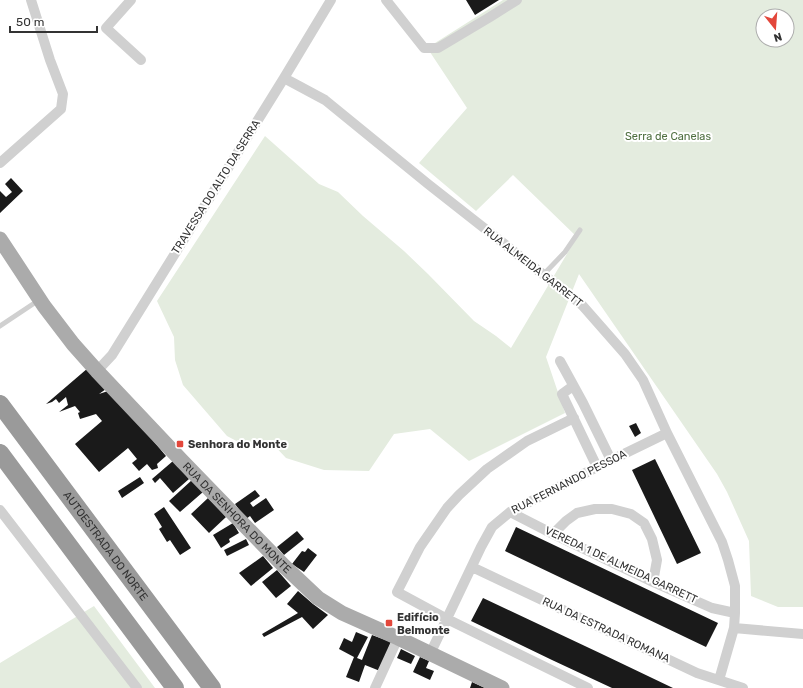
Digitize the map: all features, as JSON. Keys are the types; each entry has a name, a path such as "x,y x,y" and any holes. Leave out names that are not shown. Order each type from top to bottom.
{"highway":[{"name":"AUTOESTRADA DO NORTE","path":"0,404 212,688"},
{"path":"0,453 175,688"}],"main road":[{"name":"RUA DA SENHORA DO MONTE","path":"0,239 39,300 73,344 273,555 318,598 342,613 502,688"}],"street":[{"path":"0,163 61,109 63,94 50,60 31,0"},
{"path":"130,0 106,28 142,60"},
{"name":"TRAVESSA DO ALTO DA SERRA","path":"97,370 112,355 331,0"},
{"path":"386,0 424,48 438,48 518,0"},
{"name":"RUA ALMEIDA GARRETT","path":"284,78 325,100 428,184 582,305 625,354 643,380 667,432 722,542 728,560 735,586 734,628 719,680"},
{"path":"560,361 611,460"},
{"path":"574,386 562,394 596,467"},
{"path":"574,418 527,441 487,469 458,495 447,508 420,547 397,592 588,688"},
{"name":"RUA FERNANDO PESSOA","path":"430,654 492,527 510,512 667,432"},
{"path":"553,534 566,521 578,513 595,509 612,509 631,514 644,523 652,539 657,560 653,582"},
{"path":"0,510 138,688"},
{"name":"VEREDA 1 DE ALMEIDA GARRETT","path":"510,512 653,582 712,608 735,613"},
{"name":"RUA DA ESTRADA ROMANA","path":"472,567 697,673 743,688"},
{"path":"734,628 803,634"},
{"path":"375,688 398,638"}],"lane":[{"path":"543,275 565,252 580,230"},
{"path":"0,326 39,300"}],"green space":[{"name":"Serra de Canelas","path":"503,0 803,0 803,607 778,607 751,596 749,541 727,492 717,474 579,274 546,357 565,413 469,461 430,429 394,434 369,471 324,470 286,458 269,440 246,446 227,436 183,385 175,360 174,337 157,301 265,136 319,184 338,192 363,216 404,251 474,321 511,348 577,237 513,175 476,211 419,163 467,108 424,43 435,43"},
{"path":"94,606 155,688 0,688 0,663"}],"building":[{"path":"466,0 499,0 475,15"},
{"path":"11,178 23,191 0,213 0,191 6,197 12,192 5,184"},
{"path":"88,368 106,389 99,394 111,390 166,456 157,464 158,468 152,470 147,464 139,471 132,463 137,459 128,448 99,472 75,444 102,421 96,414 80,419 78,413 80,412 75,406 59,412 68,405 66,397 59,403 56,399 46,404"},
{"path":"636,423 641,433 635,437 629,426"},
{"path":"655,459 701,553 677,564 632,470"},
{"path":"173,461 189,479 173,493 160,478 155,483 152,479"},
{"path":"140,477 144,483 122,498 118,491"},
{"path":"192,480 203,492 180,512 169,501"},
{"path":"255,490 260,496 250,503 253,507 266,498 274,510 255,523 250,516 246,519 235,504"},
{"path":"208,498 226,517 209,533 191,514"},
{"path":"164,507 191,548 180,555 170,540 167,542 159,529 162,527 154,514"},
{"path":"233,523 239,533 229,539 230,542 221,548 213,535"},
{"path":"516,527 718,623 706,647 505,551"},
{"path":"297,531 304,539 284,555 277,547"},
{"path":"246,539 249,545 227,556 224,550"},
{"path":"308,548 317,555 304,572 292,564 302,551 305,552"},
{"path":"263,556 273,568 251,586 239,573"},
{"path":"277,570 291,586 276,598 262,582"},
{"path":"298,591 328,615 313,629 302,617 264,637 262,634 298,613 287,604"},
{"path":"483,598 673,688 612,688 552,660 471,621"},
{"path":"356,632 368,637 357,658 362,660 372,635 391,642 380,671 365,665 359,682 346,677 354,657 339,649 344,638 352,642"},
{"path":"401,649 415,656 411,664 397,658"},
{"path":"420,657 429,661 426,668 434,671 430,680 413,672"},
{"path":"472,682 485,688 470,688"}],"place":[{"name":"Senhora do Monte","path":"180,444"},
{"name":"Edifício Belmonte","path":"389,623"}]}
